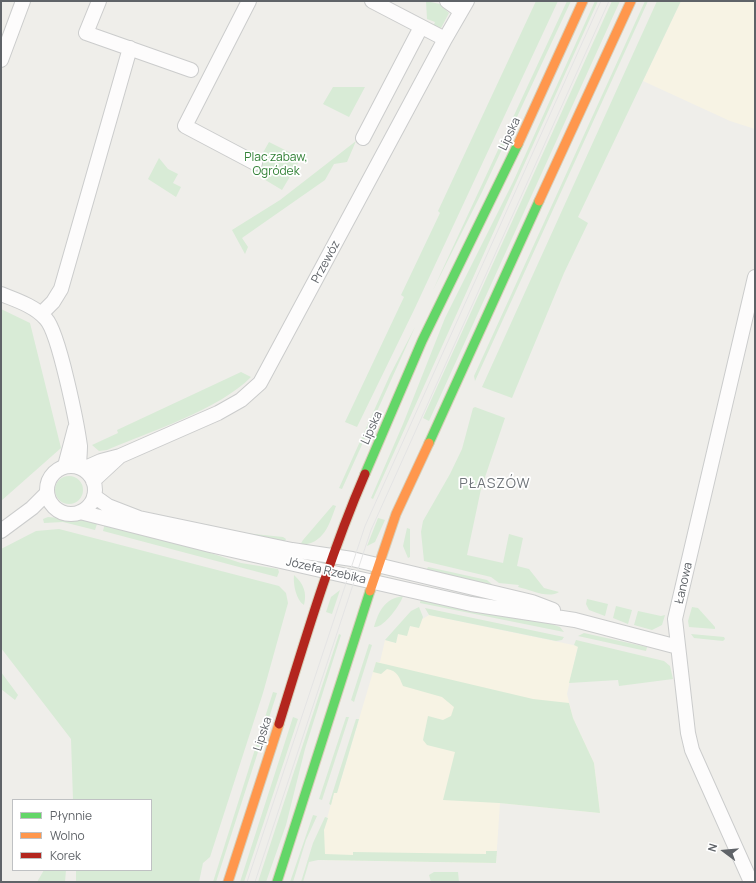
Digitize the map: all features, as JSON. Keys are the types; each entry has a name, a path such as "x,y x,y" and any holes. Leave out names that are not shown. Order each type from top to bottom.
{"main road":[{"name":"Lipska","path":"228,882 328,571 353,502 422,340 511,160 583,1"},
{"path":"278,882 378,565 410,482 631,1"}],"street":[{"path":"1,60 23,1"},
{"path":"98,1 86,33 191,70"},
{"path":"250,1 185,126 255,163"},
{"path":"372,1 445,39"},
{"path":"447,1 464,6"},
{"name":"Przewóz","path":"76,468 120,456 230,407 241,400 260,383 464,6"},
{"path":"363,138 422,27"},
{"path":"42,314 53,302 61,289 70,244 130,48"},
{"name":"Łanowa","path":"751,882 692,750 688,733 675,619 755,277"},
{"path":"1,294 42,314 52,326 57,339 76,426 76,468"},
{"name":"Przewóz","path":"93,481 120,456"},
{"path":"76,468 93,481 94,496 91,502 80,512 67,513 55,508 47,493 49,479 58,469 76,468"},
{"path":"1,531 47,493"},
{"name":"Józefa Rzebika","path":"94,496 108,506 139,518 292,550 378,565 532,602 575,620"},
{"path":"18,518 55,508"},
{"name":"Józefa Rzebika","path":"80,512 210,545 471,604 575,620 678,647"}],"shaded area":[{"path":"681,1 755,1 755,129 730,121 643,81"},
{"path":"429,615 578,646 567,694 573,718 594,763 600,813 500,803 496,863 318,860 323,833 334,793 337,793 376,662 380,662 385,640 396,643 398,634"}],"green space":[{"path":"426,1 440,4 449,13 440,30 433,27 435,22 427,19"},
{"path":"536,1 558,1 414,310 357,427 345,422 404,297 401,295 440,213 438,211"},
{"path":"567,1 571,1 482,192 433,290"},
{"path":"595,1 598,1 373,499 371,498 403,424 445,318 513,182"},
{"path":"612,1 620,1 429,421 423,418"},
{"path":"645,1 648,1 475,381 474,376"},
{"path":"657,1 681,1 578,217 588,223 564,273 512,398 482,387"},
{"path":"333,87 365,87 349,117 323,104"},
{"path":"356,141 347,162 334,164 325,180 242,238 248,247 245,254 232,230 280,200"},
{"name":"Plac zabaw, Ogródek","path":"269,142 301,158 282,190 252,172"},
{"path":"159,158 168,169 178,174 173,183 181,187 176,197 148,179"},
{"path":"1,309 30,323 61,448 1,501"},
{"path":"415,327 342,489 339,488 390,375"},
{"path":"241,372 251,377 238,389 183,419 107,450 99,451 92,445 118,433 117,430"},
{"path":"475,407 505,418 481,489 467,555 503,563 509,534 523,538 517,566 529,569 544,588 559,592 555,594 550,595 539,593 518,587 519,585 499,583 491,577 424,561 421,532 423,521 450,474 462,449 473,408"},
{"path":"69,476 79,480 83,490 79,500 69,504 59,500 55,490 59,480"},
{"path":"333,505 336,506 331,520 320,537 308,544 300,545 303,540"},
{"path":"48,517 98,521 95,530 63,522 44,523 43,519"},
{"path":"378,518 385,520 375,542 367,546"},
{"path":"105,523 171,540 241,563 278,569 279,572 277,577 103,531"},
{"path":"195,523 210,525 225,531 283,537 286,539 284,543 189,524"},
{"path":"407,528 410,529 410,557 408,558 403,546"},
{"path":"59,529 279,586 286,593 288,603 263,693 210,857 203,863 199,882 76,882 76,871 152,871 152,799 73,799 71,739 1,648 1,549 36,531"},
{"path":"428,567 487,580 496,588 426,571"},
{"path":"294,575 304,589 304,605 301,603 296,592"},
{"path":"340,590 332,614 326,612 331,597"},
{"path":"403,596 402,600 387,620 378,627 374,627 383,607 391,600"},
{"path":"421,598 551,624 560,627 564,632 420,603"},
{"path":"587,599 608,604 605,616 589,610 586,604"},
{"path":"616,606 632,610 628,624 613,618"},
{"path":"419,607 423,617 419,628 410,626 407,636 398,634 396,643 385,640 411,611"},
{"path":"692,607 698,608 715,627 715,629 689,627 688,621"},
{"path":"425,608 564,637 562,640 556,641 429,615"},
{"path":"638,611 661,616 665,615 662,625 652,630 634,625"},
{"path":"584,633 647,647 646,651 578,636"},
{"path":"339,634 341,635 305,749 286,825 266,882 258,882"},
{"path":"691,634 724,637 725,639 723,641 694,638"},
{"path":"576,640 664,661 670,666 673,679 619,686 618,680 569,683 578,647 574,645"},
{"path":"369,644 372,645 354,702 351,700"},
{"path":"376,662 533,699 569,703 573,718 594,763 600,813 499,803 443,800 455,752 427,745 423,740 428,716 443,720 451,716 454,707 442,697 403,686 398,675 394,671 387,669 381,674 373,672"},
{"path":"1,672 18,695 15,700 1,689"},
{"path":"273,692 277,693 216,882 213,882"},
{"path":"293,717 298,719 244,882 240,882"},
{"path":"346,717 349,717 322,800 319,799"},
{"path":"356,719 359,719 337,793 334,793 331,805 329,804"},
{"path":"313,815 317,816 306,840 293,882 290,882"},
{"path":"325,817 328,818 324,830 325,854 353,855 353,852 486,854 486,851 497,851 496,863 318,860 309,862 303,882 301,882 313,843"},
{"path":"43,871 66,871 65,882 37,882"},
{"path":"434,872 458,872 459,882 431,882 429,875"}],"tram line":[{"path":"247,882 365,526 601,1"},
{"path":"255,882 371,530 609,1"}],"traffic: fast":[{"path":"365,474 422,341 518,144"},
{"path":"429,443 539,201"},
{"path":"277,882 370,591"}],"traffic: slow":[{"path":"518,144 583,1"},
{"path":"539,201 631,1"},
{"path":"370,591 396,514 429,443"},
{"path":"228,882 279,724"}],"traffic: jam":[{"path":"279,724 308,629 340,535 365,474"}],"district":[{"name":"PŁASZÓW","path":"495,484"}]}
